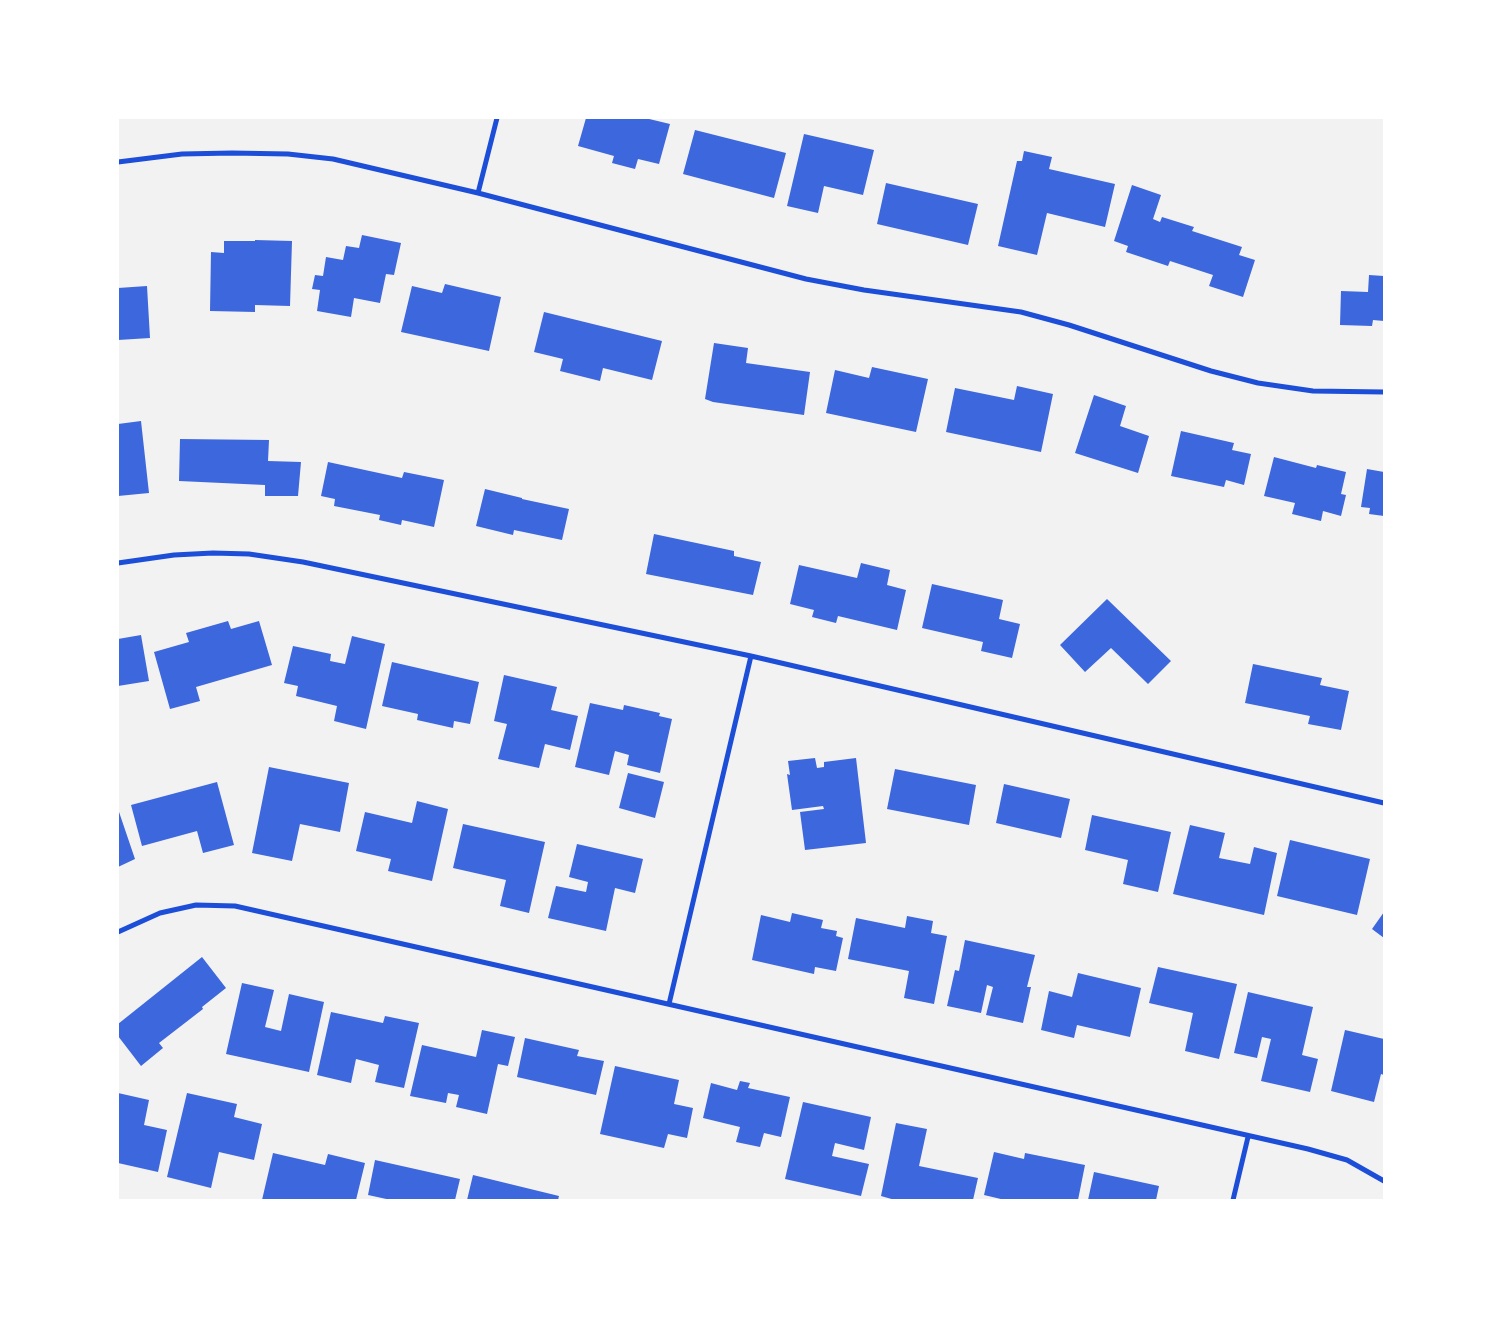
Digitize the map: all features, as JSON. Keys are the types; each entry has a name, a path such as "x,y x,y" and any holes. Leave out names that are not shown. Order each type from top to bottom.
{"street":[{"path":"478,193 497,118"},
{"path":"118,162 182,154 232,153 288,154 333,159 478,193 806,279 864,290 1022,312 1069,325 1211,371 1258,383 1313,391 1384,392"},
{"path":"118,563 174,554 249,554 303,562 751,656 1384,803"},
{"path":"669,1004 751,656"},
{"path":"118,932 160,913 196,905 235,906 1248,1137 1308,1149 1347,1160 1384,1182"},
{"path":"1233,1200 1248,1137"}],"building":[{"path":"586,118 645,118 670,124 659,164 638,159 635,169 612,163 614,156 578,146"},
{"path":"695,130 786,153 774,198 683,174"},
{"path":"804,134 874,150 863,195 824,186 818,213 787,206"},
{"path":"1024,151 1052,157 1049,169 1115,184 1105,227 1047,213 1037,255 998,246 1017,161 1022,161"},
{"path":"886,183 978,204 968,245 877,224"},
{"path":"1132,185 1161,195 1153,219 1160,222 1162,217 1194,227 1192,231 1242,247 1239,255 1255,260 1243,297 1209,286 1213,275 1170,261 1168,266 1126,252 1128,246 1114,241"},
{"path":"362,235 401,243 394,275 386,274 380,303 354,298 351,317 317,311 320,290 312,289 315,275 323,276 326,257 343,260 346,246 359,248"},
{"path":"224,241 292,241 290,306 255,305 255,312 210,311 211,252 224,253"},
{"path":"1369,275 1384,276 1384,321 1373,320 1372,326 1340,325 1341,291 1368,292"},
{"path":"445,284 501,297 489,351 401,332 412,286 442,293"},
{"path":"147,286 150,338 118,340 118,288"},
{"path":"544,312 662,341 652,380 603,368 600,381 560,371 563,359 534,352"},
{"path":"714,343 748,348 746,363 810,372 804,415 713,402 705,399"},
{"path":"872,367 928,379 916,432 826,413 835,370 869,378"},
{"path":"1017,386 1053,394 1041,452 946,432 955,388 1014,400"},
{"path":"1094,395 1126,406 1120,426 1149,436 1138,473 1075,453"},
{"path":"141,421 149,493 118,496 118,424"},
{"path":"1181,431 1234,443 1232,450 1251,454 1244,485 1226,480 1224,487 1171,476"},
{"path":"180,439 269,440 268,461 301,462 298,496 265,496 265,485 179,481"},
{"path":"1274,457 1316,468 1317,465 1346,472 1341,494 1346,495 1341,516 1323,511 1321,521 1292,514 1295,503 1264,496"},
{"path":"328,462 402,478 404,472 444,480 434,527 402,520 401,525 379,520 380,515 334,506 335,499 321,496"},
{"path":"1367,469 1384,472 1384,516 1369,514 1370,508 1361,507"},
{"path":"485,489 569,509 562,540 514,530 513,535 476,526"},
{"path":"654,534 734,551 734,556 761,562 753,595 646,574"},
{"path":"861,563 890,570 887,585 906,590 897,630 838,616 836,623 812,617 814,610 790,604 799,565 857,578"},
{"path":"932,584 1003,600 999,619 1020,624 1012,658 981,651 983,642 922,628"},
{"path":"1107,599 1171,661 1148,684 1111,648 1085,672 1060,645"},
{"path":"228,621 231,629 259,621 272,665 196,687 200,701 170,709 154,652 189,642 186,633"},
{"path":"141,635 149,681 118,686 118,639"},
{"path":"352,636 385,644 366,729 334,721 337,706 296,696 298,686 284,683 293,646 331,654 330,661 345,664"},
{"path":"392,662 479,682 470,724 454,721 453,728 417,720 418,714 382,706"},
{"path":"1253,664 1322,678 1320,685 1349,691 1341,730 1308,724 1310,716 1245,703"},
{"path":"504,675 557,687 551,710 578,716 570,750 545,744 539,768 498,759 507,724 494,721"},
{"path":"590,703 623,710 624,705 660,713 659,716 672,719 660,773 627,765 629,755 615,751 609,775 575,767"},
{"path":"815,758 817,768 824,767 824,762 856,758 866,843 805,850 800,812 824,809 823,806 792,810 787,774 790,775 788,761"},
{"path":"269,767 349,783 340,832 300,824 292,861 252,853"},
{"path":"895,769 976,785 969,825 887,809"},
{"path":"628,773 664,782 655,818 619,808"},
{"path":"217,782 234,845 203,853 197,831 142,846 131,805"},
{"path":"1004,784 1070,799 1061,838 996,823"},
{"path":"417,801 448,809 432,881 388,871 391,859 356,851 365,812 412,823"},
{"path":"118,809 135,859 118,867"},
{"path":"1092,815 1171,832 1158,892 1123,884 1128,860 1085,850"},
{"path":"463,824 545,842 529,913 500,906 506,880 453,868"},
{"path":"1190,825 1225,833 1219,858 1250,864 1254,847 1277,853 1264,915 1173,894"},
{"path":"1290,840 1370,859 1357,915 1277,896"},
{"path":"577,844 643,859 635,893 615,888 606,931 548,918 556,886 586,892 588,882 569,877"},
{"path":"1384,912 1384,938 1372,929"},
{"path":"792,913 823,920 821,928 837,931 836,936 843,938 836,971 815,967 814,974 752,960 761,915 790,922"},
{"path":"907,916 933,921 931,933 947,936 934,1004 904,998 909,971 848,959 856,918 905,928"},
{"path":"965,940 1035,955 1027,987 1031,987 1023,1023 986,1015 993,987 987,985 981,1013 947,1006 955,970 959,971"},
{"path":"202,957 226,988 202,1007 203,1009 159,1043 163,1048 141,1066 118,1036 118,1024"},
{"path":"1158,967 1237,984 1219,1059 1185,1051 1193,1013 1149,1003"},
{"path":"1078,973 1141,988 1130,1037 1077,1025 1074,1038 1041,1030 1049,991 1072,997"},
{"path":"242,983 274,990 265,1027 281,1031 289,994 324,1002 309,1072 226,1054"},
{"path":"1248,992 1313,1007 1302,1055 1318,1059 1310,1092 1261,1081 1271,1039 1262,1037 1257,1058 1234,1053"},
{"path":"331,1012 383,1023 385,1016 419,1023 404,1088 375,1082 379,1065 356,1059 351,1083 317,1075"},
{"path":"482,1030 515,1037 508,1066 498,1064 487,1114 456,1107 459,1095 448,1093 446,1103 410,1096 422,1045 476,1057"},
{"path":"1345,1030 1384,1039 1384,1075 1381,1074 1374,1102 1331,1091"},
{"path":"525,1038 579,1050 577,1056 604,1061 596,1095 517,1077"},
{"path":"615,1066 679,1080 674,1104 693,1108 687,1138 668,1134 664,1148 600,1134"},
{"path":"740,1081 750,1083 748,1088 790,1097 781,1137 764,1133 760,1147 736,1142 740,1127 703,1118 711,1083 737,1090"},
{"path":"118,1093 149,1100 144,1125 167,1130 158,1172 118,1163"},
{"path":"187,1093 237,1104 234,1117 262,1124 254,1160 219,1152 211,1188 167,1177"},
{"path":"803,1102 871,1117 864,1150 835,1143 832,1156 869,1164 861,1196 785,1179"},
{"path":"896,1123 927,1129 919,1166 978,1178 973,1200 895,1200 881,1196"},
{"path":"994,1152 1024,1159 1025,1153 1085,1165 1078,1200 1005,1200 984,1195"},
{"path":"273,1153 325,1165 328,1154 365,1163 356,1200 262,1200"},
{"path":"375,1160 460,1179 455,1200 391,1200 368,1195"},
{"path":"1094,1172 1159,1186 1156,1200 1088,1200"},
{"path":"473,1175 559,1196 558,1200 467,1200"}]}
